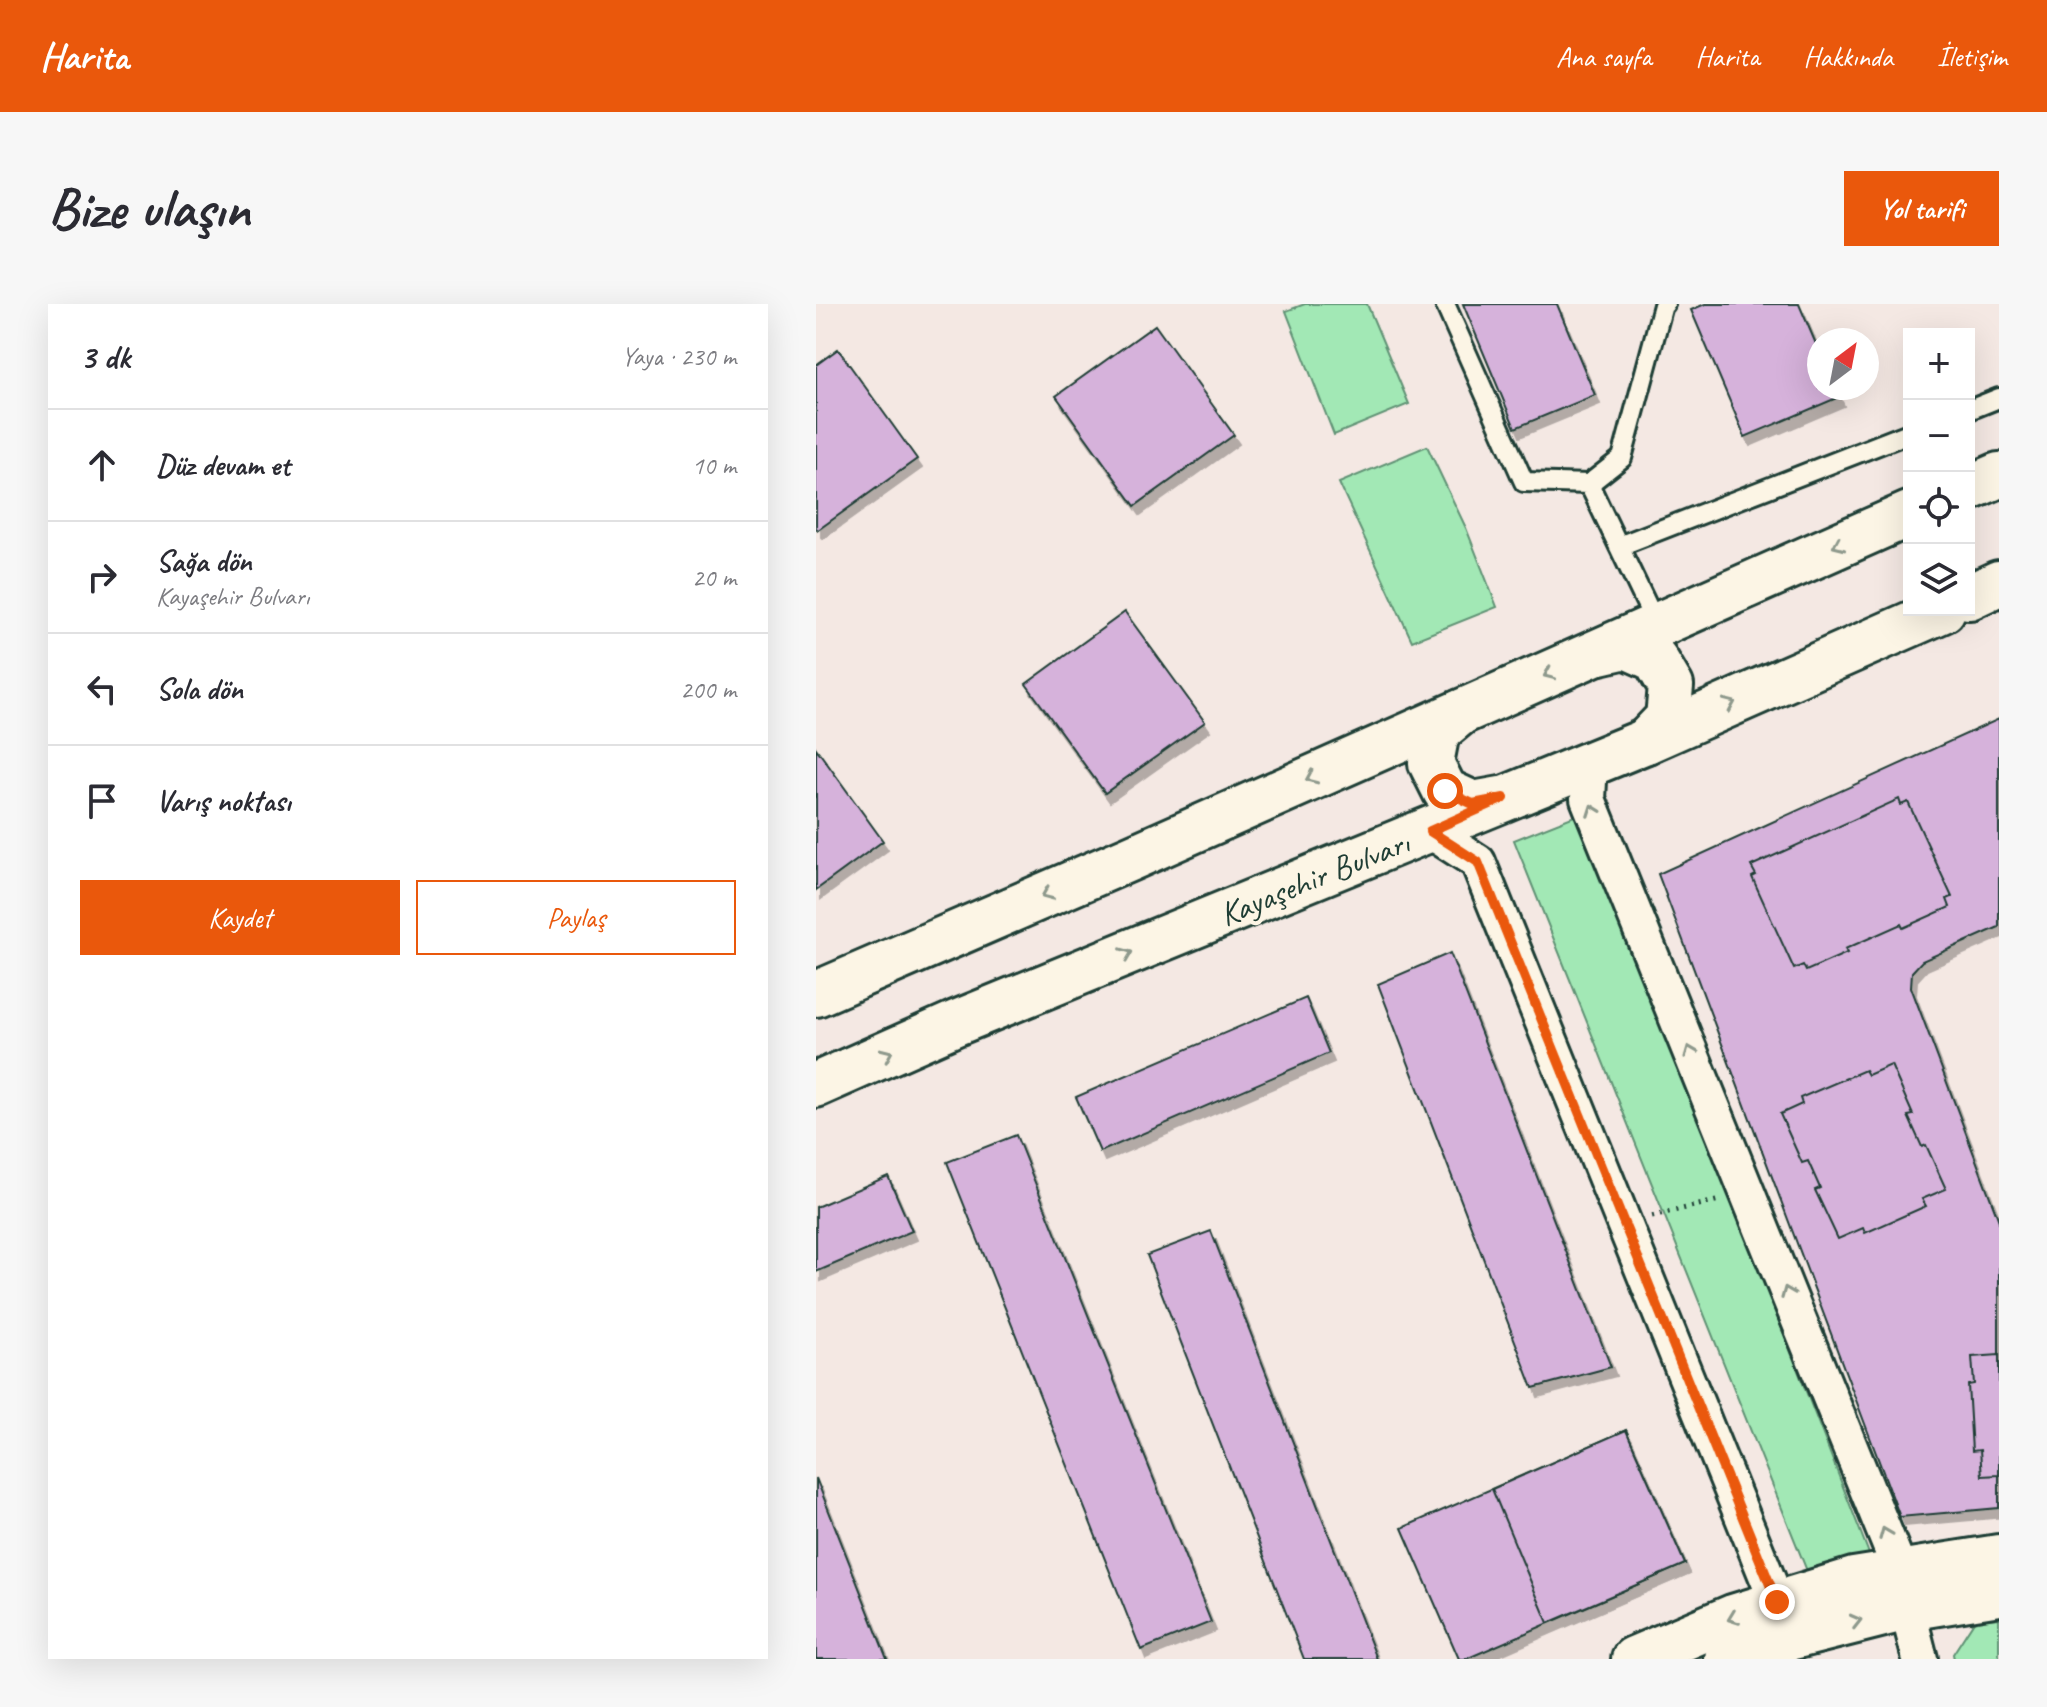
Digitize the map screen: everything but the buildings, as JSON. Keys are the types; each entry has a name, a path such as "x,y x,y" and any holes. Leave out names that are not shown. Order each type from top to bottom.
{"main road":[{"path":"1975,485 1999,475"},
{"path":"816,994 1903,517"},
{"path":"1975,594 1999,583"},
{"name":"Kayaşehir Bulvarı","path":"816,1085 970,1017 1646,741 1929,616"},
{"path":"1596,653 1626,646 1655,659 1671,686 1668,718 1646,741"},
{"path":"1461,712 1437,732 1431,763 1445,791 1473,804 1504,798"},
{"path":"1904,1590 1941,1565 1999,1557"},
{"path":"1727,1659 1783,1620 1854,1580 1904,1590 1999,1593"},
{"path":"1634,1659 1733,1617 1783,1620"}],"street":[{"path":"1590,763 1588,799 1904,1590 1920,1659"},
{"path":"1430,831 1478,862 1783,1620"}],"lane":[{"path":"1445,304 1524,482 1589,484 1622,458 1665,304"},
{"path":"1975,408 1999,398"},
{"path":"1619,546 1903,435"},
{"path":"1589,484 1656,624"}],"path":[{"path":"1624,1223 1747,1193"}],"green space":[{"path":"1305,304 1367,304 1409,404 1334,435 1286,311"},
{"path":"1427,446 1466,528 1497,607 1412,641 1339,483"},
{"path":"1582,813 1871,1559 1809,1576 1514,840"},
{"path":"1999,1618 1999,1659 1954,1659 1953,1654 1975,1620"}],"route":[{"path":"1445,791 1473,804 1504,798 1430,831 1478,862 1777,1602"}]}
